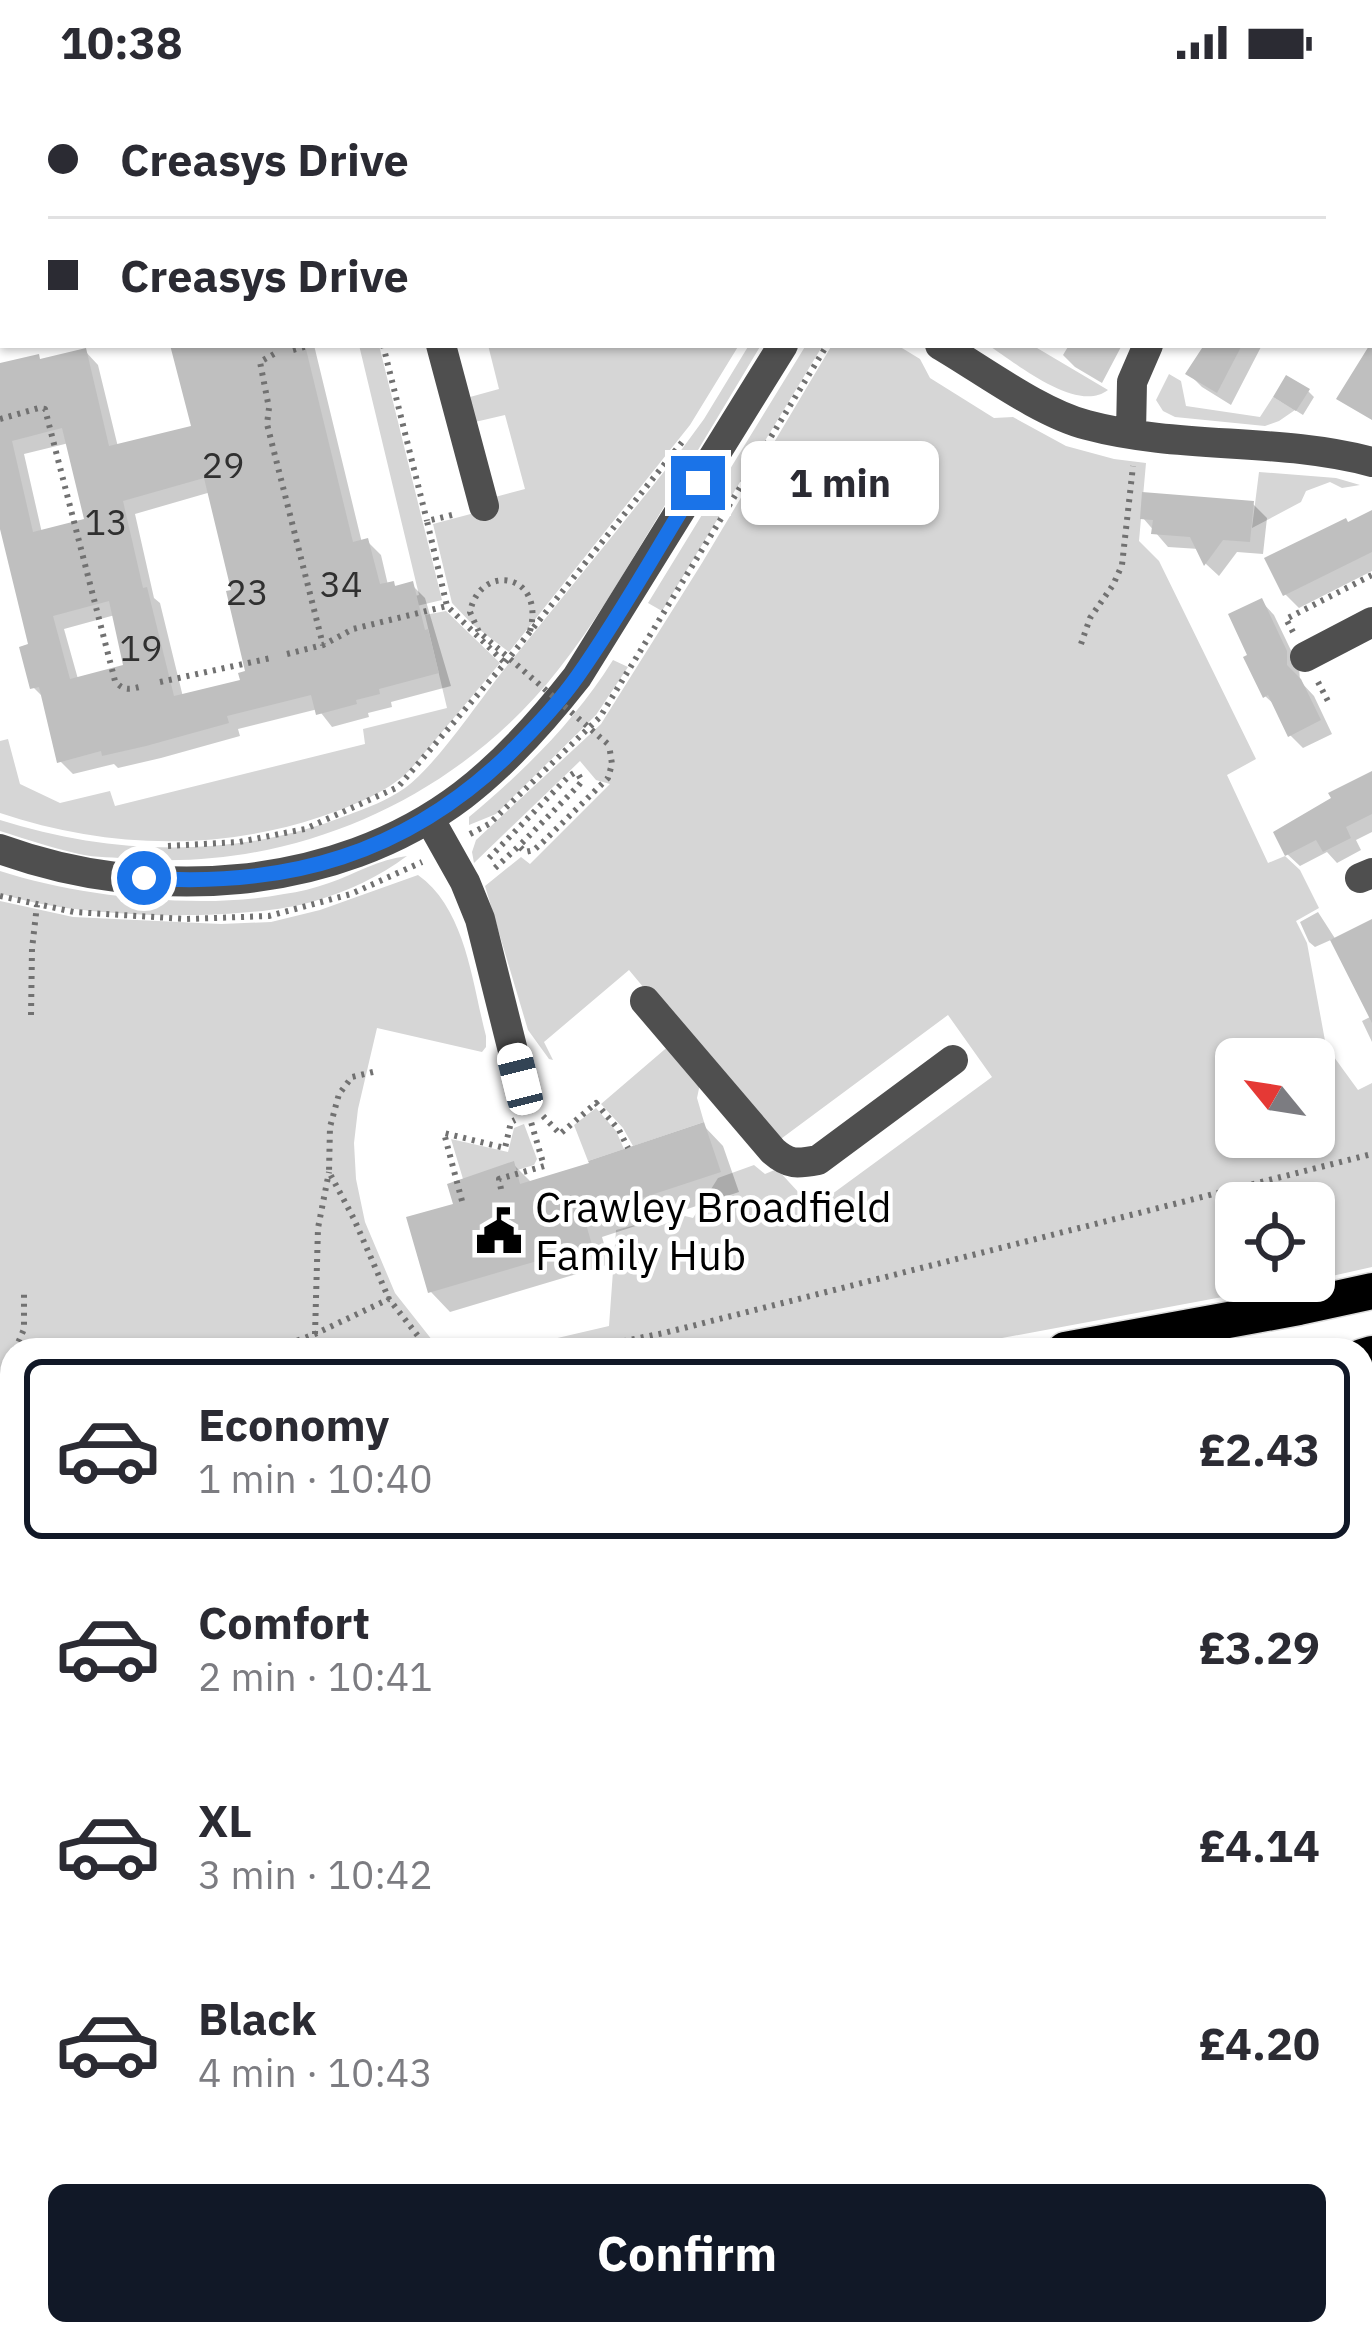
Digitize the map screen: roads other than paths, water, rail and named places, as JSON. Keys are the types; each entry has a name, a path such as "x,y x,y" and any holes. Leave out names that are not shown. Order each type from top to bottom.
{"highway":[{"path":"1131,1338 1372,1291"}],"street":[{"path":"442,348 484,506"},
{"path":"0,849 87,873 227,880 326,864 429,818 500,763 577,677 781,348"},
{"path":"945,348 1082,424 1176,440 1320,451 1372,462"},
{"path":"1135,434 1132,382 1147,348"},
{"path":"1305,657 1372,622"},
{"path":"429,818 480,919 526,1094"},
{"path":"645,1001 787,1163 818,1160 953,1060"}],"place":[{"name":"Crawley Broadfield Family Hub","path":"499,1231"}]}
